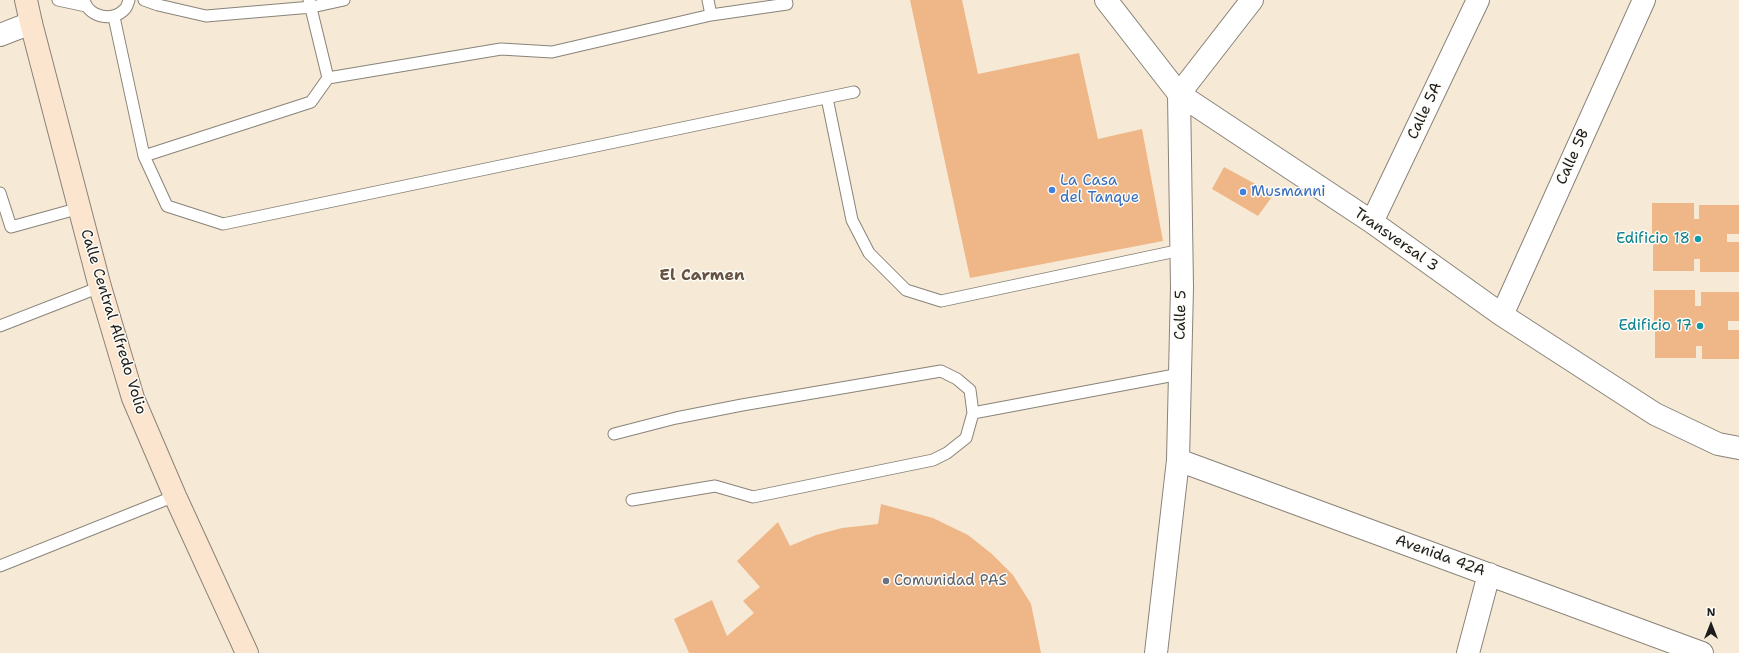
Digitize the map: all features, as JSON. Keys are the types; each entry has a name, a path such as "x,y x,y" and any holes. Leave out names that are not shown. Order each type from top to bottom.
{"main road":[{"name":"Calle Central Alfredo Volio","path":"26,0 100,287 133,398 175,496 246,653"}],"street":[{"name":"Transversal 3","path":"1106,0 1179,94 1372,222 1502,315 1655,414 1718,444 1739,448"},
{"path":"1179,94 1252,0"},
{"name":"Calle 5A","path":"1372,222 1478,0"},
{"name":"Calle 5B","path":"1502,315 1644,0"},
{"path":"0,35 31,23"},
{"name":"Calle 5","path":"1156,653 1178,460 1181,250 1179,94"},
{"name":"Avenida 42A","path":"1178,460 1702,653"},
{"path":"1468,653 1489,574"}],"lane":[{"path":"58,0 85,3 98,16 114,17 126,8 129,0"},
{"path":"144,0 158,5 206,16 344,0"},
{"path":"708,0 711,15"},
{"path":"144,156 311,102 328,78 502,49 552,52 711,15 787,4 786,0"},
{"path":"310,4 328,78"},
{"path":"114,17 144,156 167,206 223,224 854,92"},
{"path":"827,98 852,220 869,253 906,290 941,301 1181,250"},
{"path":"0,193 10,227 80,208"},
{"path":"0,326 100,287"},
{"path":"614,434 676,418 734,406 941,372 957,379 970,390 973,413 966,438 947,453 933,460 754,496 715,486 632,500"},
{"path":"973,413 1180,374"},
{"path":"0,566 175,496"}],"building":[{"name":"La Casa del Tanque","path":"910,0 962,0 978,74 1079,53 1098,139 1142,129 1163,241 970,278"},
{"name":"Musmanni","path":"1224,167 1274,194 1258,216 1212,189"},
{"name":"Edificio 18","path":"1652,203 1694,203 1694,219 1699,219 1699,205 1739,205 1739,234 1727,234 1727,242 1739,242 1739,272 1700,272 1700,259 1694,259 1694,271 1653,271 1653,240 1669,240 1669,237 1652,237"},
{"name":"Edificio 17","path":"1654,290 1695,290 1695,306 1701,306 1701,292 1739,292 1739,321 1728,321 1728,330 1739,330 1739,359 1702,359 1702,346 1696,346 1696,358 1655,358 1655,328 1671,328 1671,324 1654,324"},
{"name":"Comunidad PAS","path":"881,504 933,518 968,535 992,554 1013,575 1031,604 1041,653 689,653 674,619 712,600 727,636 754,613 743,601 760,587 737,561 778,522 790,546 816,535 842,528 878,524"}],"place":[{"name":"La Casa del Tanque","path":"1052,190"},
{"name":"Musmanni","path":"1243,192"},
{"name":"Edificio 18","path":"1698,239"},
{"name":"Edificio 17","path":"1700,326"},
{"name":"Comunidad PAS","path":"886,581"}],"district":[{"name":"El Carmen","path":"702,276"}]}
